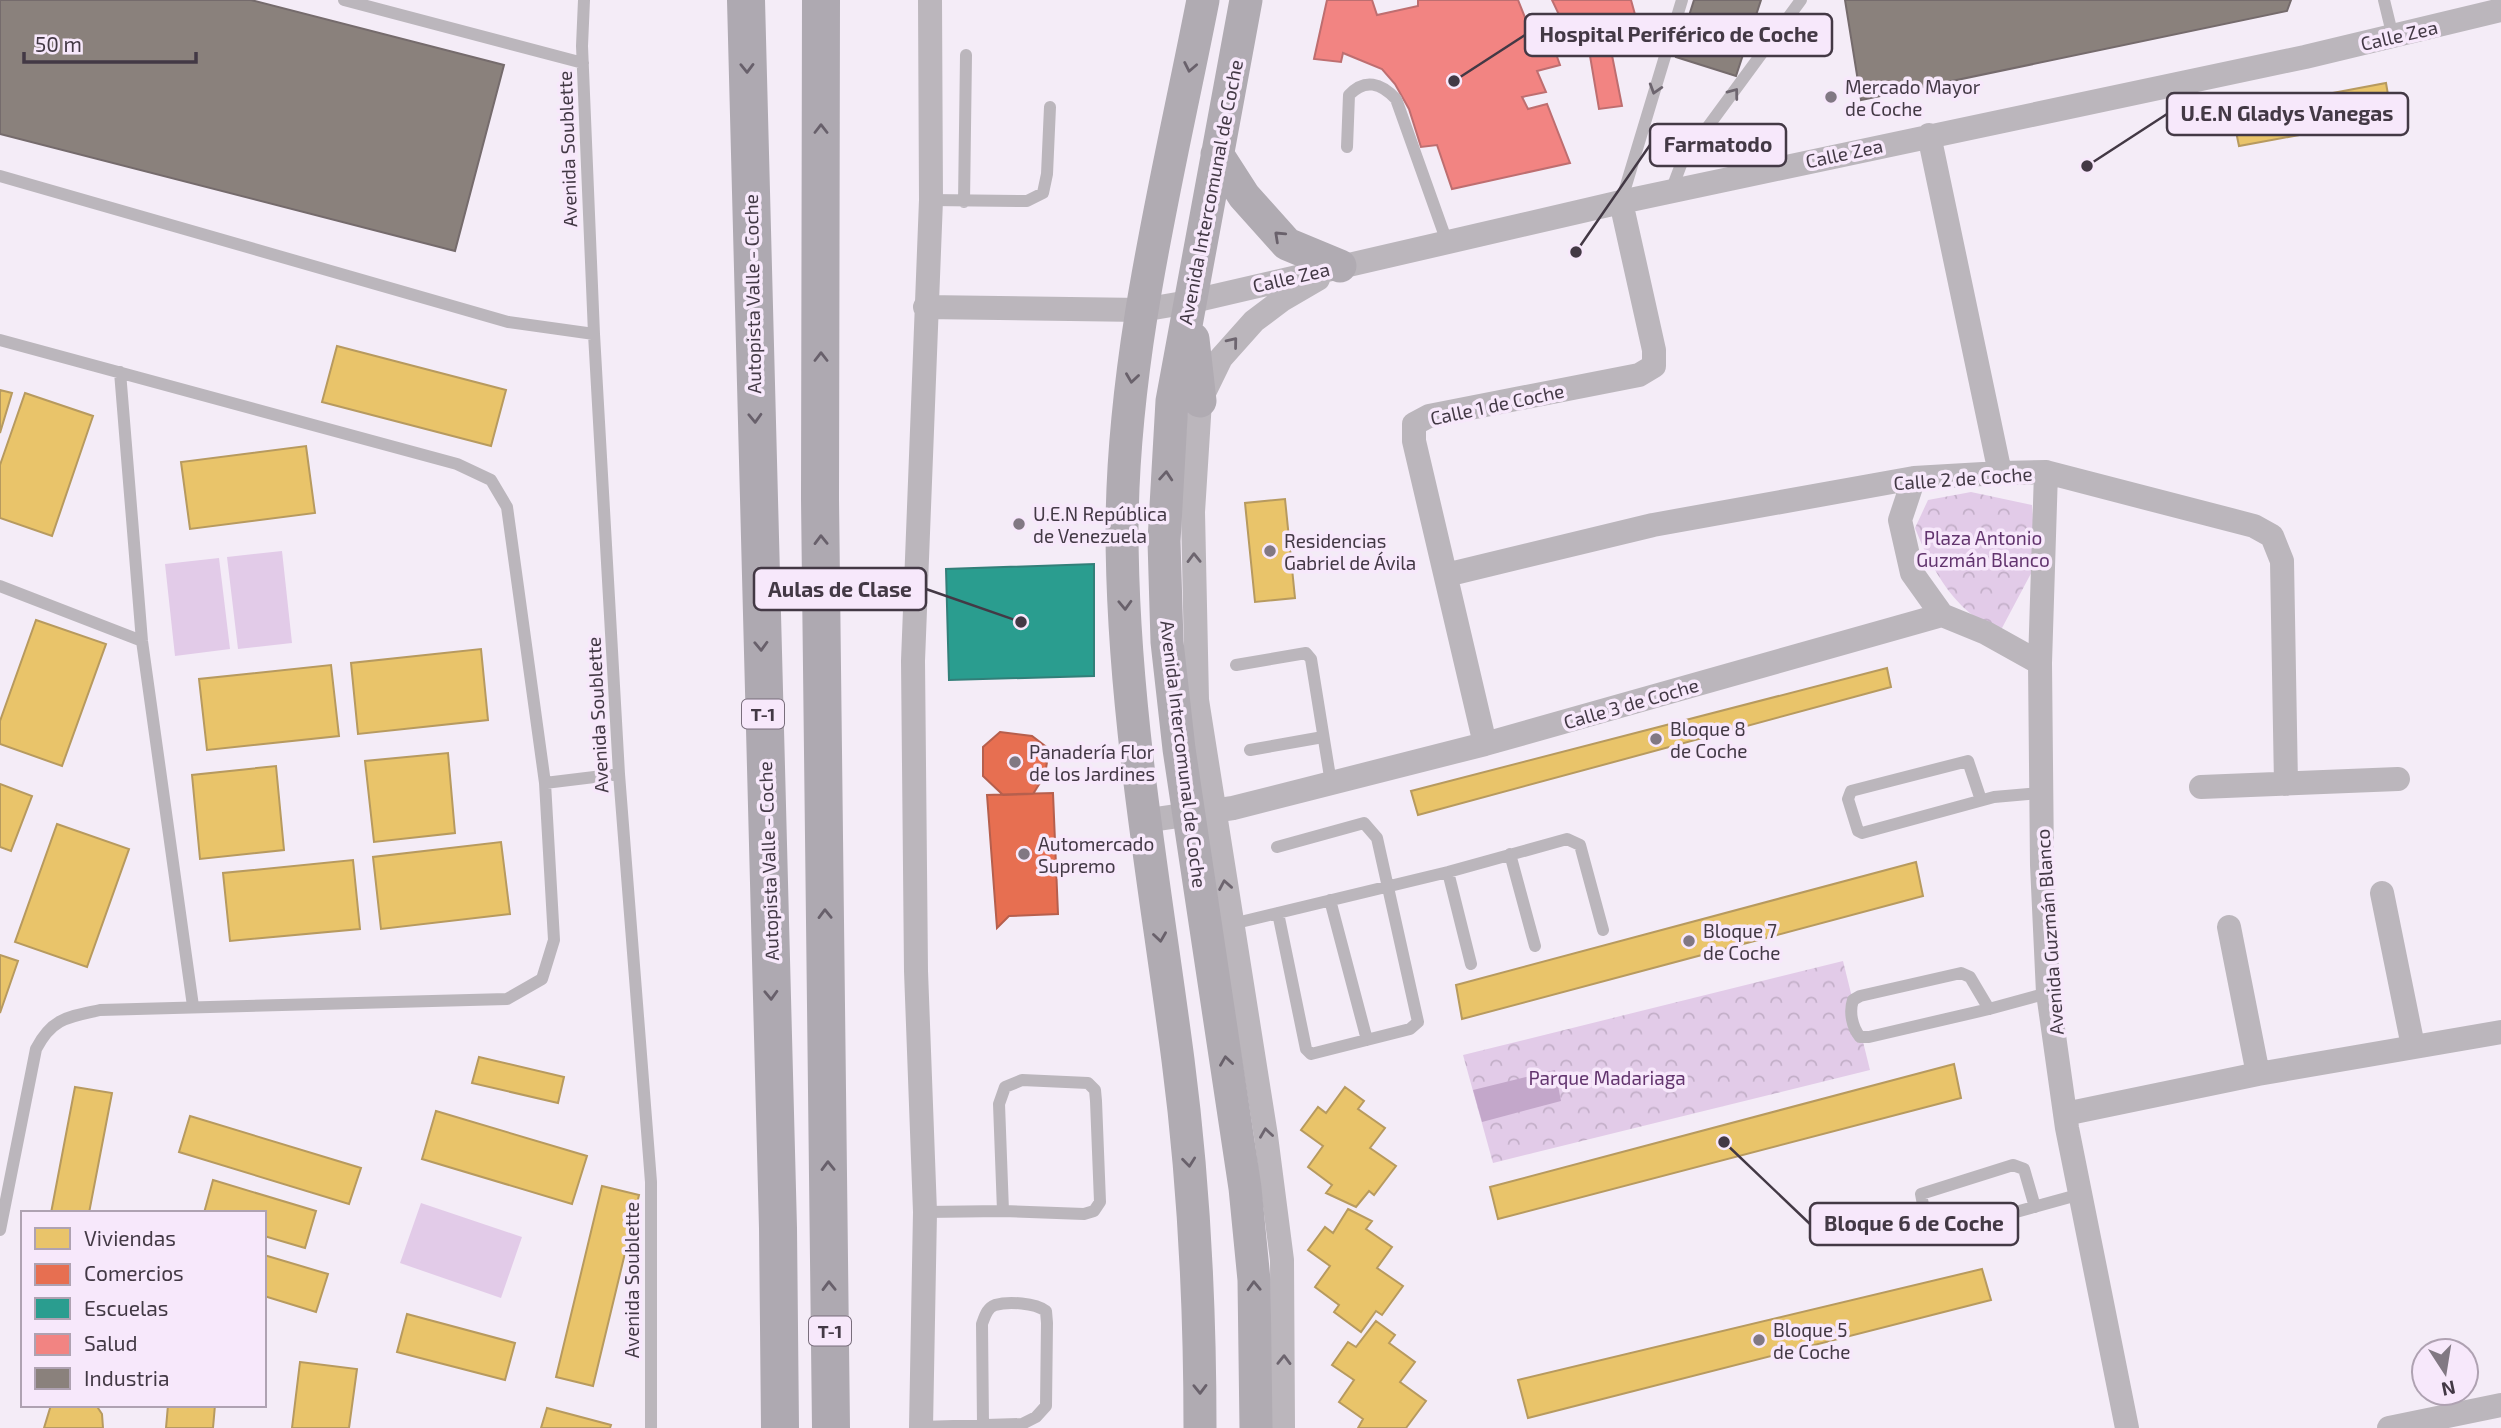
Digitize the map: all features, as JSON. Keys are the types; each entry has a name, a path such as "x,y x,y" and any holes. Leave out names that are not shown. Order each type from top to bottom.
{"highway":[{"name":"Autopista Valle - Coche","path":"746,0 778,1228 780,1428"},
{"name":"T-1","path":"821,0 820,526 831,1428"}],"main road":[{"path":"1200,1428 1199,1274 1178,1062 1143,821 1127,667 1122,527 1129,395 1142,310 1203,0"},
{"name":"Avenida Intercomunal de Coche","path":"1246,0 1172,401 1164,496 1167,642 1186,702 1245,1188 1254,1280 1256,1428"},
{"path":"1217,154 1244,196 1287,244 1340,266"},
{"path":"1189,302 1200,401"},
{"path":"1186,702 1201,813"}],"street":[{"path":"921,1427 925,1212 916,971 913,660 931,200 930,0"},
{"name":"Calle Zea","path":"1142,310 1189,302 1671,191 2393,37 2501,10"},
{"path":"1929,135 2000,472"},
{"name":"Calle 1 de Coche","path":"1485,744 1414,441 1415,424 1429,416 1639,374 1654,366 1654,350 1621,202"},
{"path":"1200,401 1221,358 1242,332 1282,300 1340,266"},
{"path":"925,307 1142,310"},
{"name":"Avenida Intercomunal de Coche","path":"1186,702 1200,401"},
{"name":"Calle 2 de Coche","path":"1446,575 1653,524 1914,478 2046,472 2254,526 2273,536 2282,561 2286,784"},
{"name":"Avenida Guzmán Blanco","path":"2046,472 2040,663 2041,793 2048,993 2065,1114 2127,1428"},
{"path":"1914,478 1900,520 1912,573 1942,615 1986,633 2040,663"},
{"name":"Calle 3 de Coche","path":"1143,821 1201,813 1485,744 1942,615"},
{"path":"2200,787 2398,779"},
{"name":"Avenida Intercomunal de Coche","path":"1201,813 1232,923 1266,1136 1282,1260 1283,1428"},
{"path":"2382,893 2413,1046"},
{"path":"2229,927 2258,1074"},
{"path":"2065,1114 2258,1074 2501,1031"},
{"path":"2389,1428 2501,1405"}],"lane":[{"path":"344,0 583,63"},
{"name":"Avenida Soublette","path":"584,0 583,63 594,334 620,774 651,1182 651,1428"},
{"path":"1621,202 1682,0"},
{"path":"1671,191 1682,162 1801,0"},
{"path":"2384,0 2393,37"},
{"path":"964,202 966,55"},
{"path":"1347,147 1349,95 1358,85 1374,83 1385,87 1396,99 1447,242"},
{"path":"931,200 1027,201 1043,192 1047,173 1050,107"},
{"path":"0,176 508,322 594,334"},
{"path":"0,340 457,464 491,480 507,507 545,783 554,940 542,979 507,999 193,1006 100,1010 62,1018 44,1033 36,1049 0,1230"},
{"path":"120,372 142,641 193,1006"},
{"path":"0,586 142,641"},
{"path":"1236,665 1306,653 1311,659 1331,783"},
{"path":"1250,750 1323,737"},
{"path":"1981,800 1968,761 1851,791 1848,799 1858,831 1862,833 1981,800 2041,793"},
{"path":"545,783 620,774"},
{"path":"1277,847 1364,823 1377,838 1418,1023 1410,1029 1311,1054 1306,1049 1278,912"},
{"path":"1232,923 1448,872 1567,839 1580,845 1603,930"},
{"path":"1510,854 1535,946"},
{"path":"1448,872 1471,964"},
{"path":"1330,900 1367,1041"},
{"path":"1989,1009 1970,977 1961,973 1860,996 1853,1000 1850,1007 1855,1031 1860,1037 1989,1009 2048,993"},
{"path":"925,1212 1084,1214 1094,1211 1100,1202 1095,1090 1088,1083 1022,1080 1005,1087 999,1104 1003,1211"},
{"path":"2035,1207 2024,1169 2013,1164 1921,1194 1927,1231 1933,1235 2035,1207 2081,1194"},
{"path":"921,1427 1021,1424 1036,1417 1046,1406 1046,1311 1037,1304 995,1305 986,1312 982,1324 983,1425"}],"green space":[{"name":"Plaza Antonio Guzmán Blanco","path":"1971,492 2032,505 2036,564 2002,628 1972,615 1948,590 1929,559 1915,528 1928,500"},
{"path":"282,551 292,643 238,649 227,557"},
{"path":"219,558 230,649 175,656 165,564"},
{"name":"Parque Madariaga","path":"1843,961 1870,1070 1493,1163 1463,1055"},
{"path":"421,1203 522,1237 501,1298 400,1263"}],"shaded area":[{"path":"1555,1070 1561,1101 1482,1122 1473,1090"}],"building: Viviendas":[{"path":"2386,83 2392,118 2239,146 2232,112"},
{"path":"337,346 506,390 491,446 322,402"},
{"path":"0,390 12,393 0,433"},
{"path":"25,393 93,416 52,536 0,518 0,465"},
{"path":"306,446 315,513 190,529 181,462"},
{"name":"Residencias Gabriel de Ávila","path":"1285,499 1295,598 1255,602 1245,503"},
{"path":"36,620 106,644 62,766 0,744 0,721"},
{"path":"481,649 488,720 358,734 351,663"},
{"path":"331,665 339,736 207,750 199,679"},
{"name":"Bloque 8 de Coche","path":"1887,668 1891,687 1418,815 1411,791"},
{"path":"448,753 455,833 374,842 365,761"},
{"path":"276,766 284,850 200,859 192,775"},
{"path":"0,784 32,796 11,851 0,847"},
{"path":"57,824 129,849 87,967 15,942"},
{"path":"501,842 510,914 381,929 373,857"},
{"path":"353,860 360,929 230,941 223,873"},
{"name":"Bloque 7 de Coche","path":"1916,862 1923,896 1462,1019 1456,985"},
{"path":"0,955 18,961 0,1013"},
{"path":"479,1057 564,1077 558,1103 472,1083"},
{"path":"1954,1064 1961,1098 1498,1219 1490,1187"},
{"path":"75,1087 112,1093 89,1211 51,1211"},
{"path":"1345,1087 1364,1101 1358,1109 1385,1128 1370,1148 1396,1166 1374,1195 1369,1191 1356,1207 1326,1193 1332,1185 1308,1167 1323,1146 1301,1130 1318,1107 1326,1113"},
{"path":"436,1111 587,1156 572,1204 422,1159"},
{"path":"190,1116 361,1168 349,1204 179,1152"},
{"path":"213,1180 316,1211 305,1248 266,1237 266,1211 205,1211"},
{"path":"602,1186 639,1195 593,1386 556,1377"},
{"path":"1348,1209 1372,1221 1366,1229 1392,1247 1377,1268 1403,1286 1382,1315 1376,1311 1361,1332 1334,1312 1339,1305 1315,1287 1330,1266 1308,1250 1325,1227 1333,1233"},
{"path":"266,1256 328,1274 316,1312 266,1297"},
{"name":"Bloque 5 de Coche","path":"1982,1269 1991,1300 1528,1418 1518,1380"},
{"path":"407,1314 515,1343 505,1380 397,1352"},
{"path":"1376,1321 1395,1335 1389,1343 1415,1362 1400,1382 1426,1401 1406,1428 1358,1428 1363,1419 1339,1402 1354,1380 1332,1365 1348,1342 1356,1347"},
{"path":"300,1362 357,1369 349,1428 292,1428"},
{"path":"50,1407 97,1407 102,1414 103,1428 44,1428"},
{"path":"168,1407 215,1407 213,1428 166,1428"},
{"path":"547,1408 611,1425 610,1428 541,1428"}],"building: Comercios":[{"name":"Panadería Flor de los Jardines","path":"1000,732 1032,736 1049,749 1045,775 1033,794 1003,795 983,776 983,747"},
{"name":"Automercado Supremo","path":"1053,793 1058,914 1009,916 997,928 987,795"}],"building: Escuelas":[{"path":"1094,564 1094,676 949,680 946,569"}],"building: Salud":[{"path":"1327,0 1372,0 1377,15 1418,6 1418,0 1518,0 1530,30 1562,21 1552,0 1631,0 1639,29 1608,35 1622,106 1599,109 1588,44 1555,51 1560,65 1537,71 1546,92 1522,97 1528,109 1547,104 1570,163 1452,189 1437,145 1421,147 1409,109 1395,84 1382,69 1343,53 1341,62 1314,59"}],"building: Industria":[{"path":"0,0 251,0 504,65 455,251 0,134"},
{"path":"1694,0 1761,0 1736,76 1676,57"},
{"path":"1845,0 2291,0 2287,11 1861,100"}],"place":[{"name":"Hospital Periférico de Coche","path":"1454,81"},
{"name":"Mercado Mayor de Coche","path":"1831,97"},
{"name":"U.E.N Gladys Vanegas","path":"2087,166"},
{"name":"Farmatodo","path":"1576,252"},
{"name":"U.E.N República de Venezuela","path":"1019,524"},
{"name":"Residencias Gabriel de Ávila","path":"1270,551"},
{"name":"Aulas de Clase","path":"1021,622"},
{"name":"Bloque 8 de Coche","path":"1656,739"},
{"name":"Panadería Flor de los Jardines","path":"1015,762"},
{"name":"Automercado Supremo","path":"1024,854"},
{"name":"Bloque 7 de Coche","path":"1689,941"},
{"name":"Bloque 6 de Coche","path":"1724,1142"},
{"name":"Bloque 5 de Coche","path":"1759,1340"}]}
